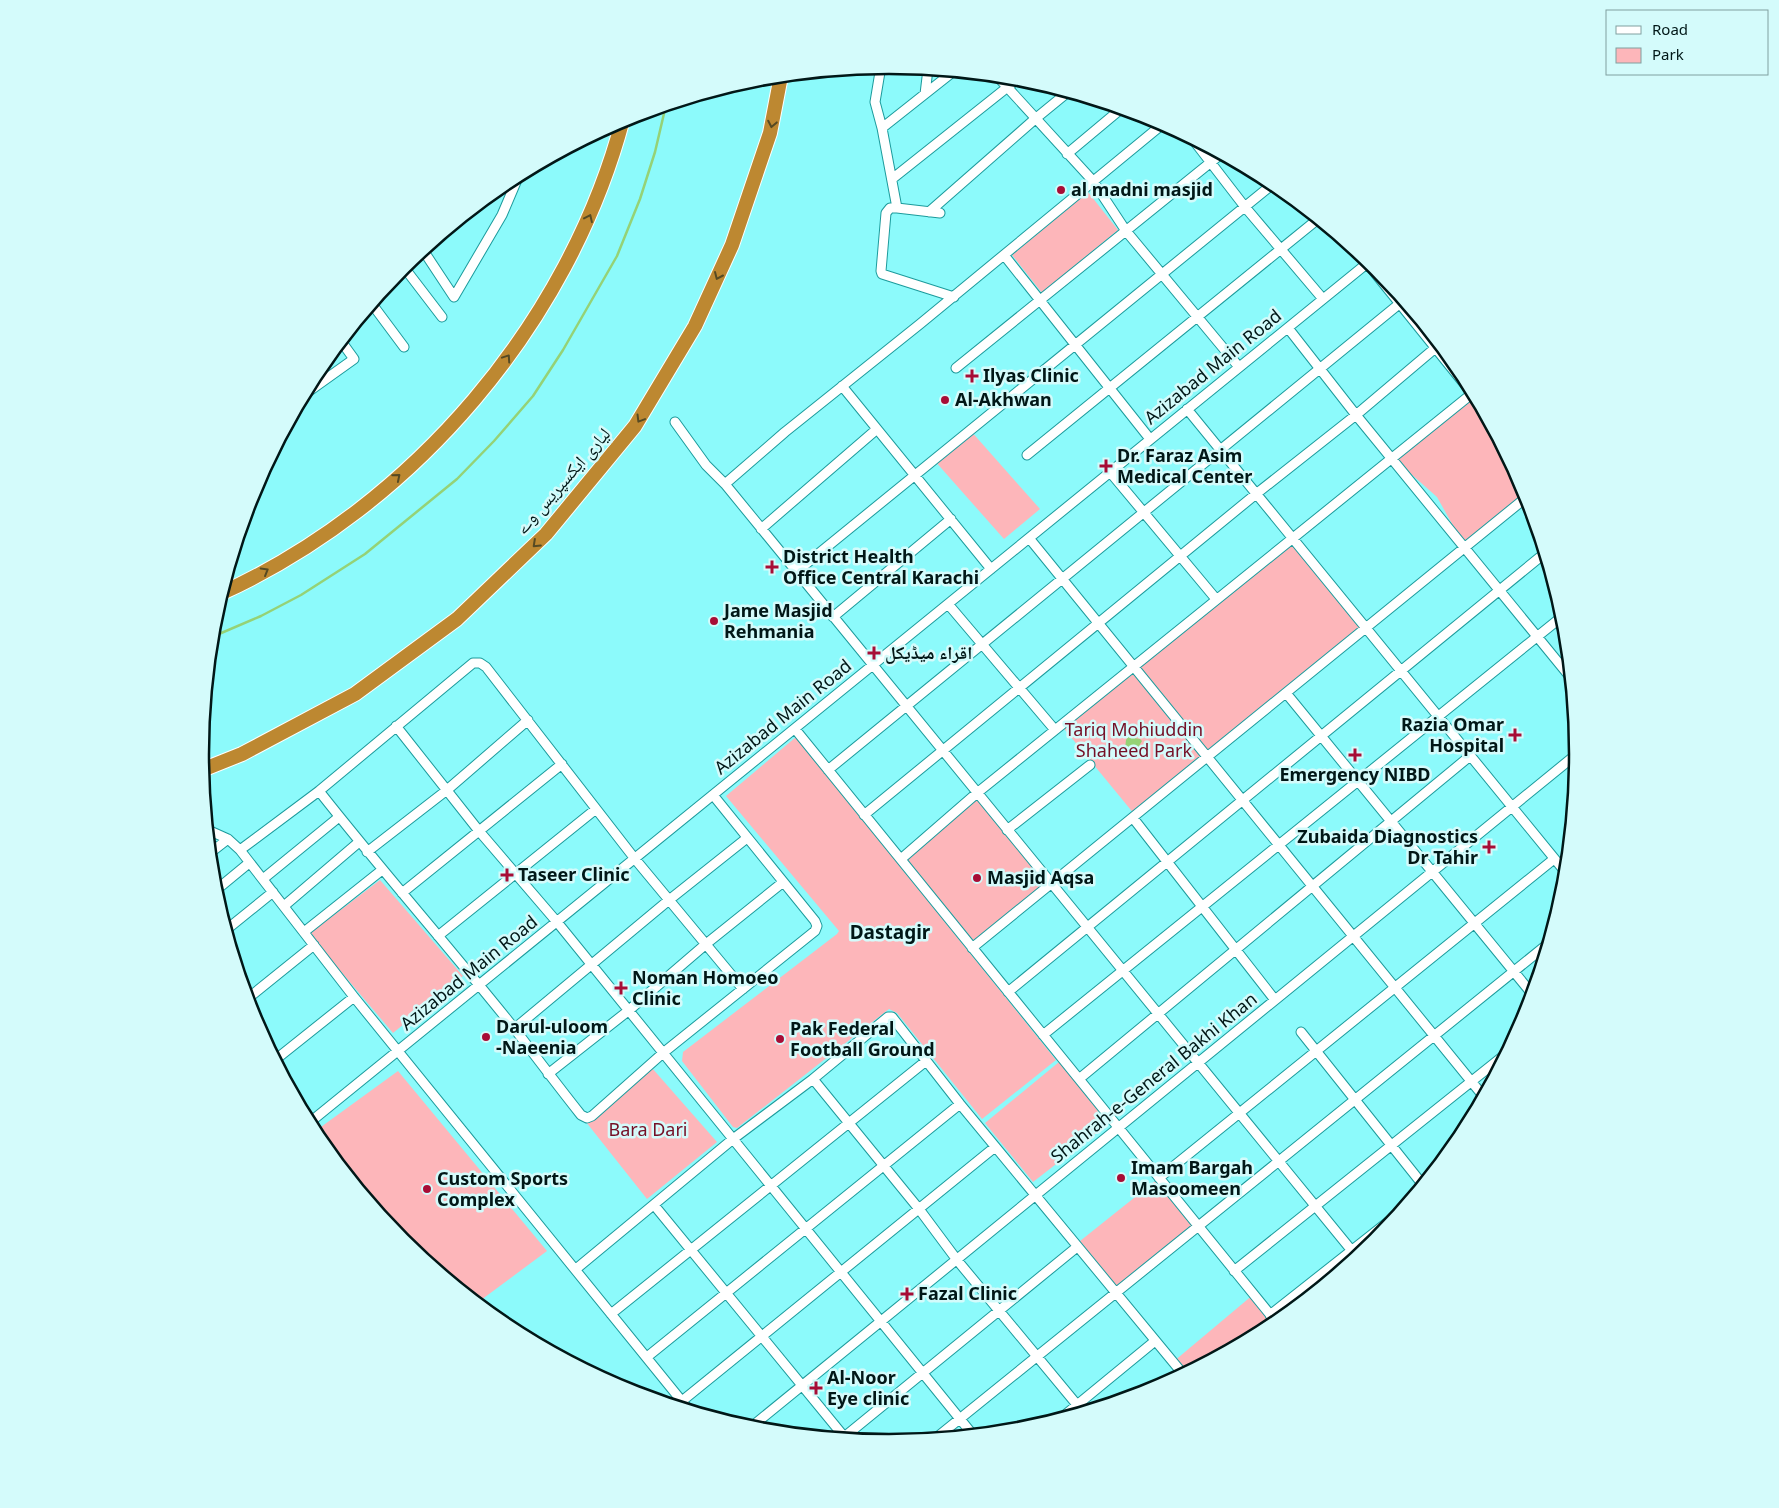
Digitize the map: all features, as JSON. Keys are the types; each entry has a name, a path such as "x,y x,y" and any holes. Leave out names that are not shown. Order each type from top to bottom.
{"highway":[{"name":"لیاری ایکسپریس وے","path":"210,767 242,754 355,694 457,618 546,534 635,426 695,326 732,245 770,133 780,83"},
{"path":"229,589 264,572 298,551 338,524 384,488 428,449 487,385 505,362 537,313 576,244 604,180 620,130"}],"street":[{"path":"880,74 875,102 882,128 897,208"},
{"path":"925,94 927,75"},
{"path":"882,128 947,76"},
{"path":"892,179 1006,86 1093,181 1126,231 1239,367"},
{"path":"929,212 1063,96"},
{"path":"1067,154 1116,113"},
{"path":"724,484 1157,129"},
{"path":"1199,149 1245,207 1323,299"},
{"path":"956,368 1216,158"},
{"path":"427,256 454,297 502,215 514,187"},
{"path":"796,572 1268,188"},
{"path":"940,213 890,208 886,213 880,270 882,274 954,296"},
{"path":"1028,454 1314,222"},
{"path":"1004,255 1150,439"},
{"name":"Azizabad Main Road","path":"315,1118 1363,266"},
{"path":"408,273 442,317"},
{"path":"828,770 1400,304"},
{"path":"375,308 404,347"},
{"path":"1288,328 1356,415 1564,670"},
{"path":"324,376 354,359 345,347"},
{"path":"864,815 1256,494 1356,415 1435,348"},
{"path":"842,386 991,569"},
{"path":"901,860 977,793 1468,397"},
{"path":"1187,409 1560,866"},
{"path":"675,422 706,465 724,484 873,665 1352,1252"},
{"path":"761,529 877,429"},
{"path":"1110,472 1216,599"},
{"path":"972,948 1521,502"},
{"path":"833,617 951,519"},
{"path":"1028,538 1480,1092"},
{"path":"1008,992 1541,557"},
{"path":"948,604 1055,730"},
{"path":"1043,1035 1557,620"},
{"path":"240,850 319,791 473,663 480,663 486,667 528,720 635,859 743,989"},
{"path":"1286,693 1528,989"},
{"path":"367,852 447,790 528,720"},
{"path":"396,726 479,831 556,922 968,1429"},
{"path":"795,729 1270,1315 1333,1269"},
{"path":"1079,1079 1470,756"},
{"name":"Shahrah-e-General Bakhi Khan","path":"759,1421 1570,759"},
{"path":"402,893 562,764"},
{"path":"1007,830 1090,765"},
{"path":"319,791 367,852 514,1029 581,1115 587,1118 592,1116 663,1053 815,931 817,926 815,921 782,883 713,795"},
{"path":"438,936 596,809"},
{"path":"263,879 340,817"},
{"path":"1133,818 1275,1000"},
{"path":"214,833 228,839 240,850 354,996 682,1401 995,1147"},
{"path":"514,1029 669,900 747,838"},
{"path":"216,848 228,839"},
{"path":"284,906 359,842"},
{"path":"1159,1178 1554,858"},
{"path":"222,885 249,863"},
{"path":"304,932 382,870"},
{"path":"548,1074 628,1011 706,944 782,883"},
{"path":"231,926 273,892"},
{"path":"253,994 314,945"},
{"path":"944,1432 1541,949"},
{"path":"280,1057 354,996"},
{"path":"576,1270 733,1139 813,1079 890,1016 1115,1294 1179,1369"},
{"path":"1301,1032 1419,1180"},
{"path":"612,1314 926,1061"},
{"path":"1234,1271 1496,1062"},
{"path":"813,1079 850,1123 957,1260 1079,1407"},
{"path":"647,1357 960,1104"},
{"path":"654,1205 840,1432"},
{"path":"850,1433 1077,1247"},
{"path":"1082,1406 1155,1341"}],"green space":[{"path":"1088,192 1118,230 1042,293 1012,255"},
{"path":"1468,397 1500,453 1521,502 1465,547 1437,497 1393,458"},
{"path":"970,430 1040,509 1004,539 934,460"},
{"name":"Tariq Mohiuddin Shaheed Park","path":"1292,538 1366,628 1135,815 1061,725"},
{"path":"796,737 1056,1060 982,1119 897,1013 889,1009 737,1128 733,1127 682,1061 683,1052 839,931 726,796"},
{"path":"977,793 1052,884 972,948 901,859"},
{"path":"380,880 463,976 393,1033 309,934"},
{"path":"1059,1062 1108,1121 1100,1130 1033,1182 985,1123"},
{"name":"Bara Dari","path":"652,1068 717,1142 647,1199 586,1122"},
{"name":"Custom Sports Complex","path":"398,1071 547,1251 482,1299 408,1235 378,1203 321,1127"},
{"path":"1159,1178 1198,1226 1115,1294 1075,1245"},
{"path":"1254,1294 1272,1317 1230,1343 1190,1364 1179,1369 1173,1362"}],"shaded area":[{"path":"1128,737 1142,741 1139,746 1139,753 1135,751 1129,752 1125,749"}],"waterway":[{"path":"220,634 261,616 301,595 365,554 457,479 494,441 533,396 563,350 617,256 640,199 655,152 664,113"}],"place":[{"name":"al madni masjid","path":"1061,190"},
{"name":"Ilyas Clinic","path":"972,376"},
{"name":"Al-Akhwan","path":"945,400"},
{"name":"Dr. Faraz Asim Medical Center","path":"1106,466"},
{"name":"District Health Office Central Karachi","path":"772,567"},
{"name":"Jame Masjid Rehmania","path":"714,621"},
{"name":"اقراء میڈیکل","path":"874,653"},
{"name":"Razia Omar Hospital","path":"1515,735"},
{"name":"Emergency NIBD","path":"1355,755"},
{"name":"Zubaida Diagnostics Dr Tahir","path":"1489,847"},
{"name":"Taseer Clinic","path":"507,875"},
{"name":"Masjid Aqsa","path":"977,878"},
{"name":"Noman Homoeo Clinic","path":"621,988"},
{"name":"Darul-uloom -Naeenia","path":"486,1037"},
{"name":"Pak Federal Football Ground","path":"780,1039"},
{"name":"Imam Bargah Masoomeen","path":"1121,1178"},
{"name":"Custom Sports Complex","path":"427,1189"},
{"name":"Fazal Clinic","path":"907,1294"},
{"name":"Al-Noor Eye clinic","path":"816,1388"}],"district":[{"name":"Dastagir","path":"890,932"}]}
